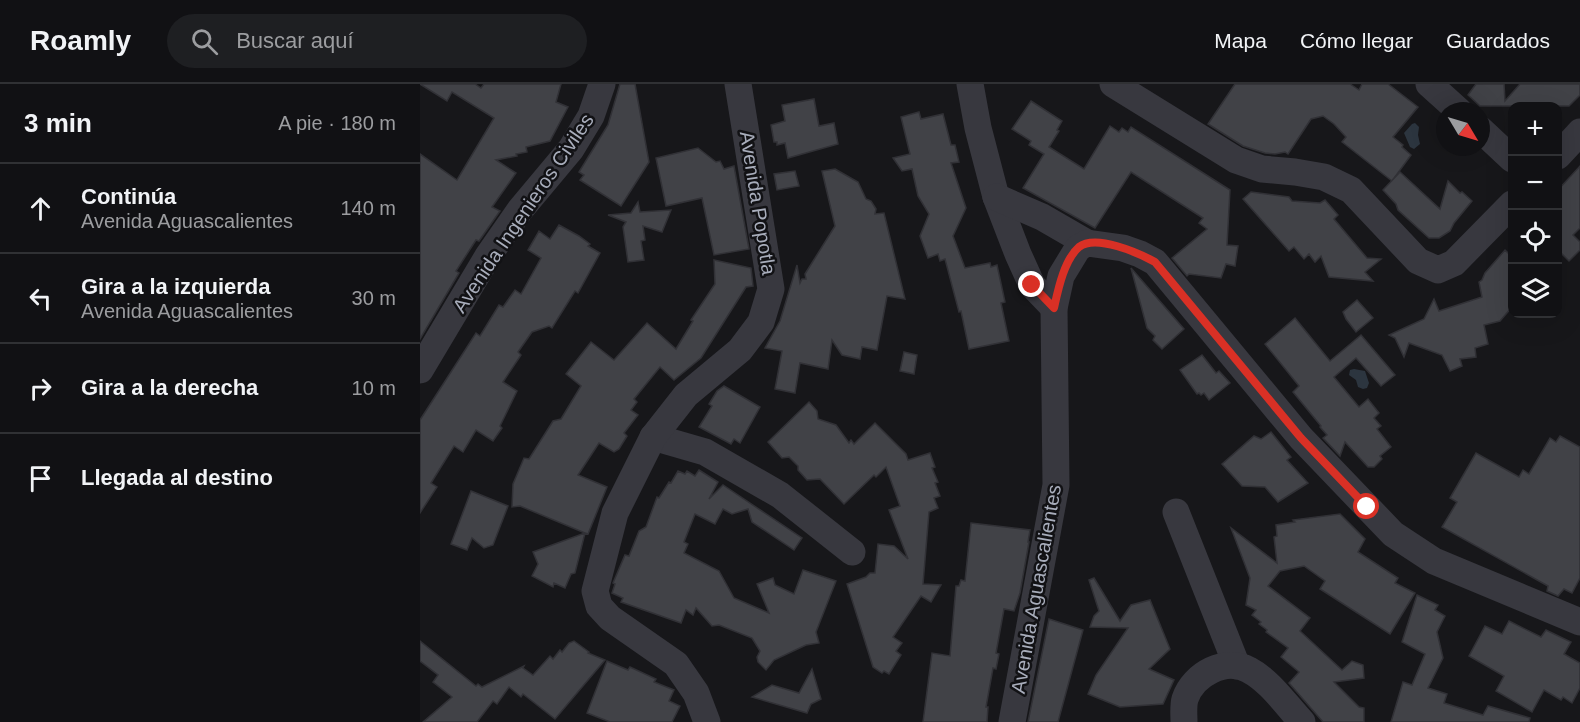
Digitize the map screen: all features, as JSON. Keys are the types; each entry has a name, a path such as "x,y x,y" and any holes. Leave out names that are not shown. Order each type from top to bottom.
{"street":[{"name":"Avenida Ingenieros Civiles","path":"420,370 488,256 520,210 571,149 591,116 602,84"},
{"name":"Avenida Popotla","path":"706,722 696,693 676,664 610,618 599,606 595,591 615,513 654,437 686,395 740,350 761,322 771,289 738,84"},
{"path":"970,84 978,128 996,196 1032,285 1054,308"},
{"path":"1113,84 1236,160 1262,169 1324,177 1351,190 1419,261 1438,270 1454,263 1508,208"},
{"path":"1429,84 1450,102"},
{"path":"1562,151 1580,132"},
{"path":"1490,138 1509,156"},
{"path":"996,196 1042,217 1087,243 1124,248 1155,262 1301,438 1393,534 1434,561 1579,620"},
{"name":"Avenida Aguascalientes","path":"1012,722 1056,485 1054,308 1062,276 1078,248 1087,243"},
{"path":"654,437 705,452 780,495 852,552"},
{"path":"1176,512 1238,666"},
{"path":"1184,722 1185,699 1194,683 1208,672 1228,665 1250,670 1302,722"}],"shaded area":[{"path":"1415,123 1419,127 1420,144 1414,149 1410,147 1404,133"},
{"path":"1350,370 1365,371 1369,383 1367,388 1358,387 1356,380 1349,375"}],"building":[{"path":"420,84 475,84 481,88 484,84 561,84 556,102 568,107 550,141 526,147 527,152 516,154 517,156 496,160 516,173 492,207 500,211 479,241 476,240 456,271 459,273 420,339 420,154 457,180 494,118 452,92 447,101"},
{"path":"620,84 635,84 649,162 621,206 580,180 584,175 579,172 608,125"},
{"path":"1235,84 1350,84 1359,90 1362,84 1388,84 1418,107 1393,137 1411,155 1392,181 1342,142 1346,137 1323,116 1311,119 1288,154 1285,152 1265,153 1243,146 1208,124"},
{"path":"1476,84 1504,84 1505,101 1520,84 1580,84 1580,95 1569,106 1562,106 1562,102 1508,102 1508,106 1490,106 1490,102 1476,102 1468,95"},
{"path":"814,99 819,126 834,123 838,144 788,158 785,143 777,145 777,142 774,142 771,125 785,121 782,105"},
{"path":"1031,101 1062,121 1049,147 1084,169 1110,126 1119,132 1122,128 1128,132 1131,127 1230,190 1227,245 1238,246 1235,266 1226,264 1221,278 1189,274 1187,276 1172,258 1207,229 1199,223 1203,218 1131,172 1095,228 1023,188 1044,154 1029,145 1031,141 1012,129"},
{"path":"919,112 921,119 943,114 951,145 955,145 959,162 951,163 966,208 953,236 965,268 990,263 991,267 997,265 1005,302 1001,303 1009,341 969,349 961,311 959,312 945,259 940,261 938,254 928,258 920,236 929,214 918,196 912,169 902,171 893,158 910,154 901,117"},
{"path":"698,148 716,162 720,161 724,169 734,166 749,249 714,255 702,198 666,206 656,158"},
{"path":"1580,166 1580,228 1573,235 1580,242 1580,250 1569,261 1562,254 1562,186"},
{"path":"835,169 858,182 866,199 871,201 876,209 875,214 884,213 905,299 887,296 877,350 862,347 860,359 842,355 832,340 828,369 800,363 795,393 775,389 782,351 765,348 780,321 797,265 800,283 802,279 806,279 805,274 835,226 822,171"},
{"path":"795,171 799,186 777,190 774,174"},
{"path":"1400,172 1440,209 1448,181 1472,201 1450,231 1439,238 1429,238 1398,210 1396,204 1383,190"},
{"path":"1251,192 1289,197 1292,201 1320,203 1325,200 1338,215 1334,219 1367,258 1381,259 1365,272 1373,281 1329,277 1321,256 1315,262 1309,254 1304,259 1294,247 1289,251 1243,199"},
{"path":"638,202 640,212 671,210 662,232 643,226 645,240 641,241 644,260 628,262 623,227 626,222 608,215 631,213"},
{"path":"559,225 579,236 590,244 588,246 600,253 578,293 575,291 552,328 549,326 532,332 518,352 521,355 503,382 517,391 500,426 502,428 493,441 476,430 463,452 454,446 431,483 437,487 420,513 420,420 476,333 480,336 499,305 503,307 515,290 521,294 541,258 528,250 539,231 550,239"},
{"path":"1505,250 1508,253 1508,312 1500,321 1484,325 1488,344 1475,348 1476,357 1460,359 1462,366 1450,371 1442,355 1409,343 1404,357 1395,338 1389,335 1424,319 1434,299 1439,311 1482,297 1479,282"},
{"path":"714,260 751,268 753,286 746,287 701,358 674,380 660,367 634,399 637,402 631,410 638,415 624,433 627,436 619,449 614,452 599,443 578,475 607,487 588,534 520,506 512,507 513,484 524,458 529,459 553,421 561,419 581,386 566,374 591,342 614,360 647,323 676,349 693,321 691,320 715,284"},
{"path":"1131,268 1184,329 1162,349 1153,340 1155,336 1147,328"},
{"path":"1357,300 1373,318 1356,332 1343,312"},
{"path":"1295,318 1330,361 1361,335 1395,375 1381,386 1356,358 1334,377 1359,407 1368,399 1379,413 1374,418 1381,426 1377,429 1391,447 1380,456 1382,459 1374,467 1368,467 1345,442 1340,456 1323,438 1327,435 1293,392 1299,386 1265,344"},
{"path":"904,352 917,355 914,374 900,371"},
{"path":"1202,355 1216,373 1219,371 1230,383 1209,400 1204,393 1197,394 1180,370"},
{"path":"724,386 760,407 740,443 734,439 731,444 699,427 712,406 709,404 717,391"},
{"path":"809,402 817,411 818,419 836,425 849,443 851,440 854,444 875,423 906,454 908,460 930,453 935,467 932,468 938,482 935,483 940,496 934,498 938,508 929,512 923,584 941,585 931,602 921,596 893,637 902,643 896,651 901,655 889,674 884,671 882,673 873,667 847,584 866,577 870,573 875,573 878,544 894,546 908,559 889,510 900,506 886,467 876,477 874,475 844,504 820,479 807,480 789,457 782,458 768,442"},
{"path":"1271,432 1291,457 1287,460 1308,483 1278,502 1265,487 1242,486 1222,464 1254,436 1261,439"},
{"path":"1560,436 1580,447 1580,578 1572,593 1564,589 1558,596 1547,591 1548,586 1442,527 1457,502 1450,498 1476,453 1519,477 1523,470 1529,474 1550,438 1556,442"},
{"path":"699,470 718,482 709,499 723,485 802,538 794,550 752,522 748,509 732,514 723,509 715,524 695,514 684,542 688,544 684,553 719,571 734,598 769,613 757,584 773,578 775,585 794,594 803,570 836,581 816,632 819,643 806,645 774,660 766,670 758,662 757,657 760,651 752,638 719,625 712,626 696,608 693,615 686,610 681,623 621,602 623,598 612,593 615,584 613,583 625,555 629,556 639,531 646,527 657,497 659,498 678,471 685,474 687,471 695,476"},
{"path":"471,491 508,506 493,545 484,548 472,538 467,550 451,544"},
{"path":"1340,514 1365,539 1358,552 1398,578 1395,583 1415,593 1390,634 1320,589 1325,581 1304,566 1280,571 1268,586 1310,618 1300,631 1342,670 1352,661 1363,665 1364,678 1334,682 1359,707 1364,708 1364,722 1323,722 1289,683 1299,672 1281,657 1288,648 1266,632 1267,630 1259,624 1261,622 1252,615 1256,610 1246,605 1250,578 1231,528 1277,563 1274,537 1277,536 1276,525 1295,522 1293,520"},
{"path":"971,523 1030,530 1020,593 1014,611 1004,609 996,653 999,654 996,669 993,668 986,707 988,707 987,722 923,722 932,653 950,656 956,586 959,586 961,580 965,581"},
{"path":"585,533 575,573 571,574 565,588 554,583 553,587 532,576 538,564 533,552"},
{"path":"1094,578 1120,621 1131,605 1150,600 1170,649 1149,669 1174,680 1163,704 1120,707 1088,694 1096,675 1128,628 1090,627 1094,616 1099,611 1089,580"},
{"path":"1417,595 1438,605 1435,610 1445,616 1437,632 1443,658 1428,688 1447,694 1444,703 1483,715 1488,706 1530,718 1529,722 1391,722 1403,682 1412,685 1425,654 1402,642"},
{"path":"1049,619 1083,630 1058,722 1028,722"},
{"path":"1509,621 1541,637 1546,630 1571,642 1564,654 1580,663 1580,688 1572,703 1563,697 1561,700 1544,690 1532,712 1496,691 1504,676 1469,656 1485,626 1502,634"},
{"path":"420,641 476,686 478,684 482,687 524,666 523,668 533,675 550,656 553,659 560,650 562,652 569,643 574,641 588,653 605,660 555,719 523,694 521,697 509,687 497,704 493,701 477,722 423,722 452,697 433,682 438,675 420,661"},
{"path":"607,661 628,670 630,667 656,679 654,682 674,690 669,701 680,706 672,722 610,722 587,713"},
{"path":"812,669 821,699 811,704 807,713 752,697 772,685 799,693"}],"route":[{"path":"1032,285 1054,308 1062,276 1078,248 1087,243 1124,248 1155,262 1301,438 1367,507"}]}
